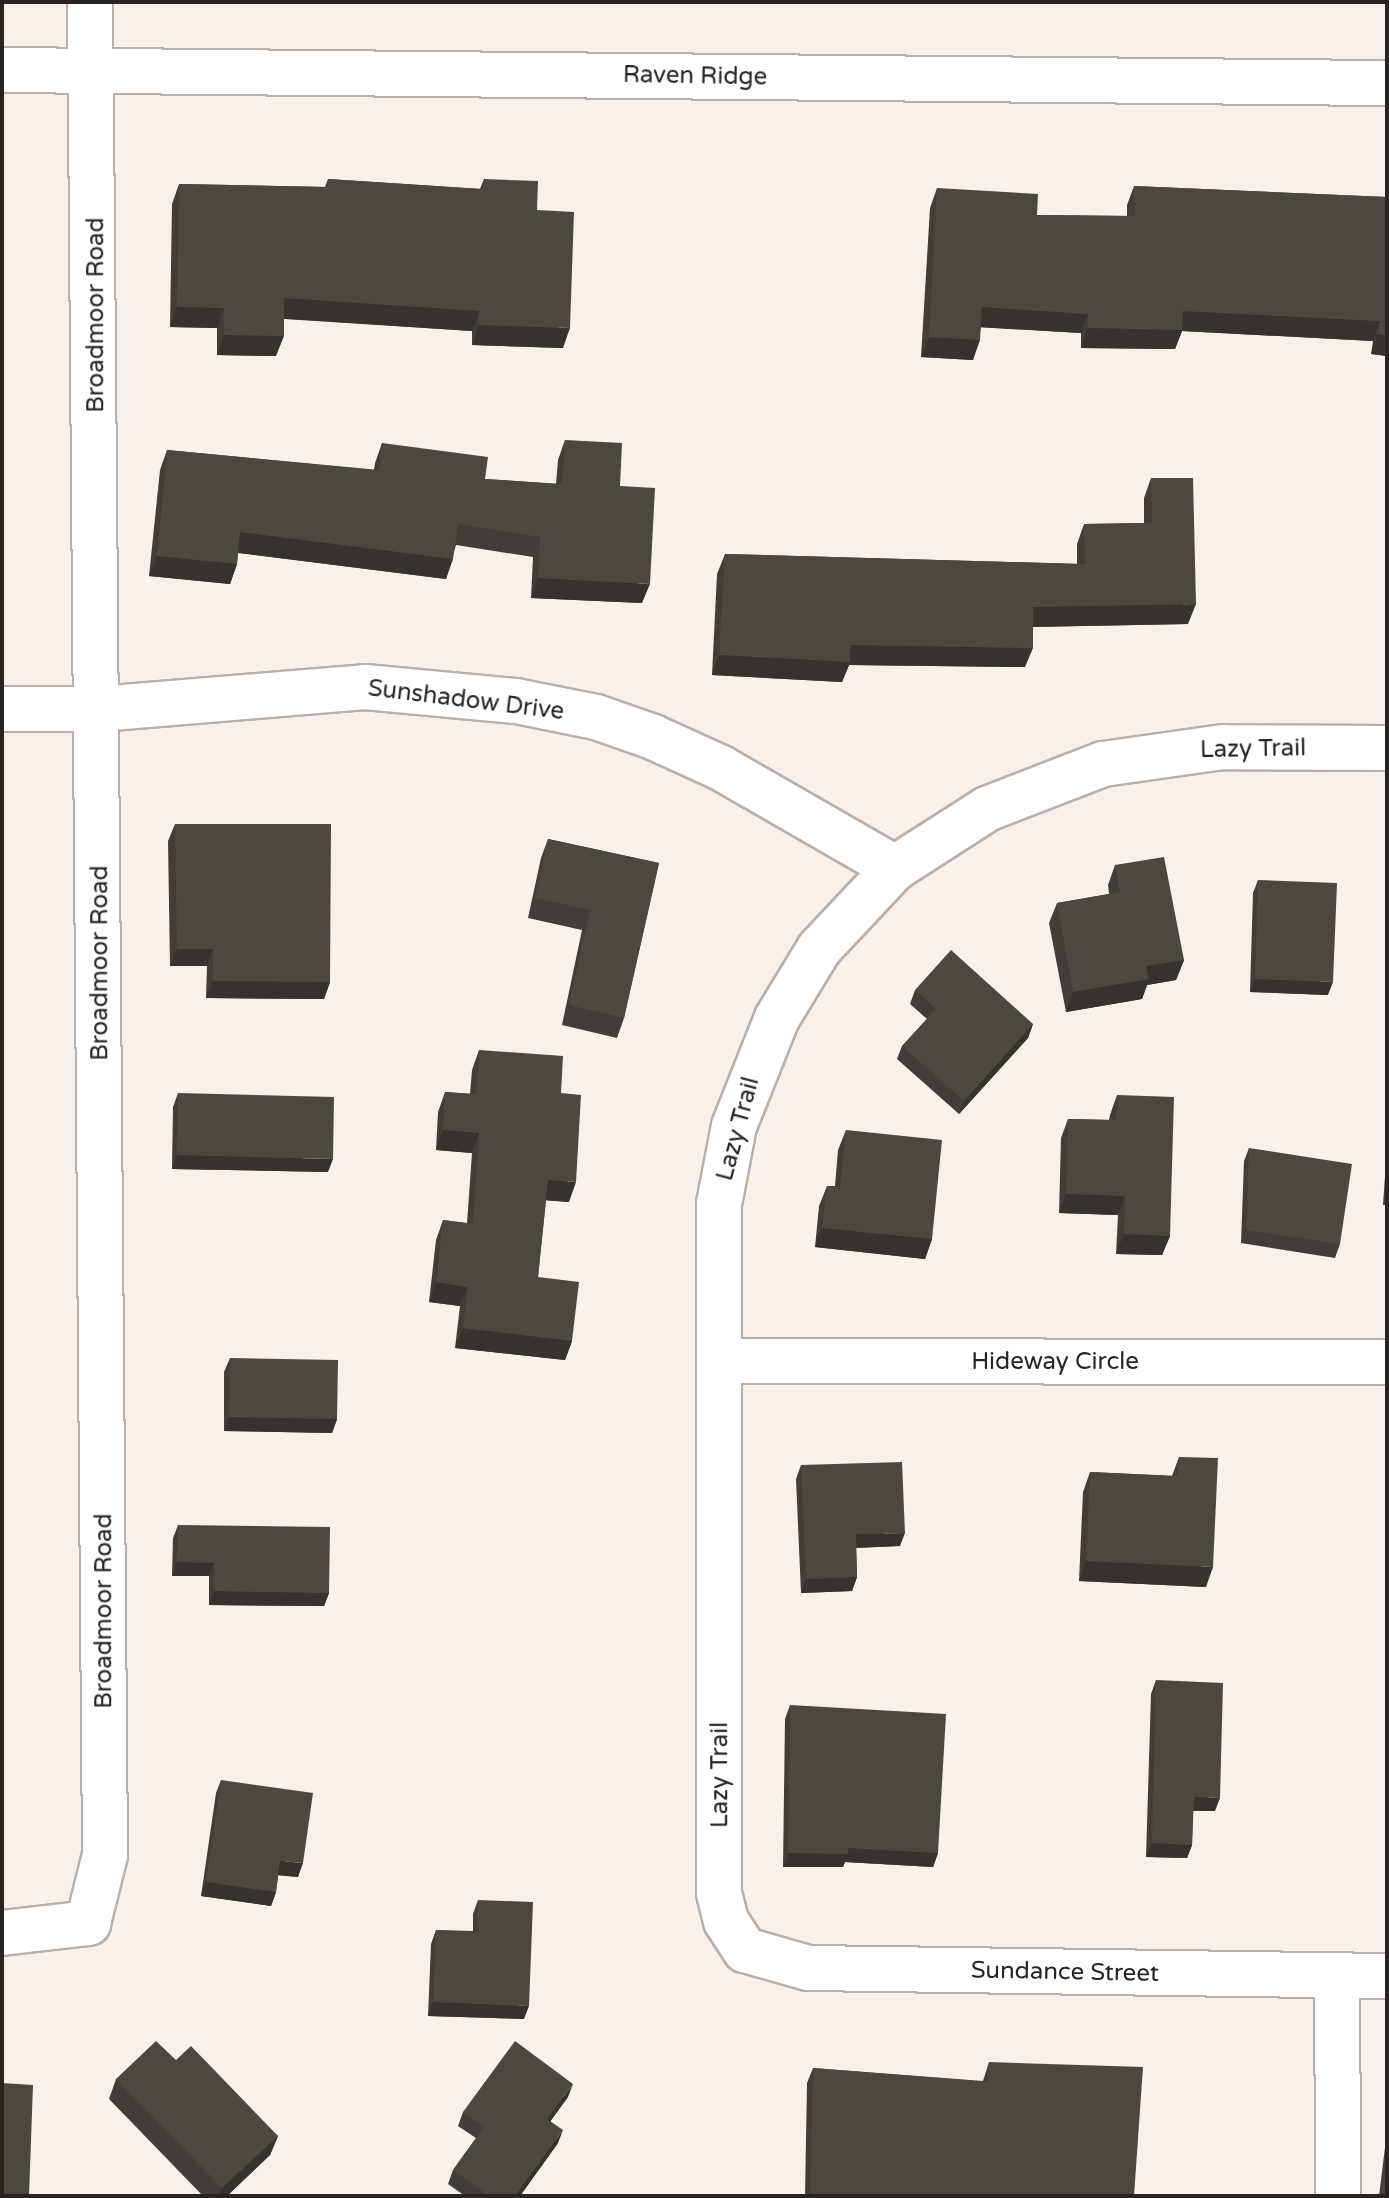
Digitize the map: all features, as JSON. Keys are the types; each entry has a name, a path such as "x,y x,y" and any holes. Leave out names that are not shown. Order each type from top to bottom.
{"street":[{"name":"Broadmoor Road","path":"2,1933 88,1923 105,1855 99,709 90,2"},
{"name":"Raven Ridge","path":"2,70 1387,83"},
{"name":"Sunshadow Drive","path":"2,709 99,709 365,687 529,703 596,717 653,737 721,768 895,868"},
{"name":"Lazy Trail","path":"745,1950 726,1921 719,1893 722,1361 719,1204 746,1089 777,1018 819,949 895,868 987,809 1103,764 1223,747 1387,748"},
{"name":"Hideway Circle","path":"722,1361 1387,1362"},
{"name":"Sundance Street","path":"745,1950 808,1968 1387,1976"},
{"path":"1337,1977 1338,2196"}],"building":[{"path":"328,179 483,189 484,179 538,181 537,210 574,212 570,328 479,325 479,311 284,298 284,336 224,335 224,308 177,307 179,184 327,187"},
{"path":"1134,186 1387,197 1387,336 1378,334 1380,321 1183,311 1182,330 1088,328 1088,314 982,307 980,340 929,337 937,188 1038,194 1037,215 1135,216"},
{"path":"565,440 622,443 620,486 655,488 650,584 538,578 540,537 458,524 453,559 240,532 237,564 157,556 167,450 379,470 382,443 488,457 485,479 562,484"},
{"path":"1151,478 1193,478 1196,604 1033,607 1033,648 850,645 850,662 719,655 725,554 1085,564 1084,524 1152,523"},
{"path":"175,824 331,824 330,982 213,981 213,949 177,949"},
{"path":"548,839 659,863 624,1018 569,1005 590,910 535,898"},
{"path":"1164,857 1184,960 1146,966 1149,979 1073,992 1057,903 1120,892 1115,865"},
{"path":"1258,880 1337,883 1333,982 1255,979"},
{"path":"951,950 1033,1024 964,1101 902,1046 936,1009 915,990"},
{"path":"479,1050 563,1056 561,1093 581,1095 576,1182 548,1180 538,1277 579,1282 572,1341 463,1328 468,1287 436,1282 443,1220 473,1224 479,1133 443,1130 445,1092 476,1094"},
{"path":"178,1093 334,1097 333,1159 177,1155"},
{"path":"1117,1095 1174,1097 1170,1236 1124,1234 1125,1196 1066,1194 1068,1119 1116,1120"},
{"path":"846,1130 942,1140 932,1239 822,1228 827,1186 840,1187"},
{"path":"1249,1148 1352,1164 1340,1244 1246,1230"},
{"path":"230,1358 338,1360 337,1419 229,1417"},
{"path":"1179,1457 1218,1458 1213,1567 1086,1561 1090,1472 1178,1476"},
{"path":"902,1462 905,1533 856,1534 857,1577 806,1579 801,1465"},
{"path":"178,1525 330,1527 329,1593 214,1591 214,1563 177,1562"},
{"path":"1156,1680 1223,1683 1220,1798 1194,1797 1192,1845 1152,1843"},
{"path":"790,1705 946,1714 938,1853 848,1848 848,1854 788,1853"},
{"path":"221,1780 313,1793 303,1863 280,1861 276,1892 206,1882"},
{"path":"478,1900 533,1902 529,2006 433,2002 436,1930 477,1932"},
{"path":"156,2041 176,2060 191,2046 278,2136 222,2188 116,2079"},
{"path":"515,2041 573,2084 547,2119 563,2130 515,2196 489,2196 453,2170 484,2127 463,2112"},
{"path":"989,2062 1143,2067 1134,2196 810,2196 813,2068 988,2082"},
{"path":"2,2083 33,2085 29,2196 2,2196"},
{"path":"1387,2157 1387,2196 1382,2196"}]}
